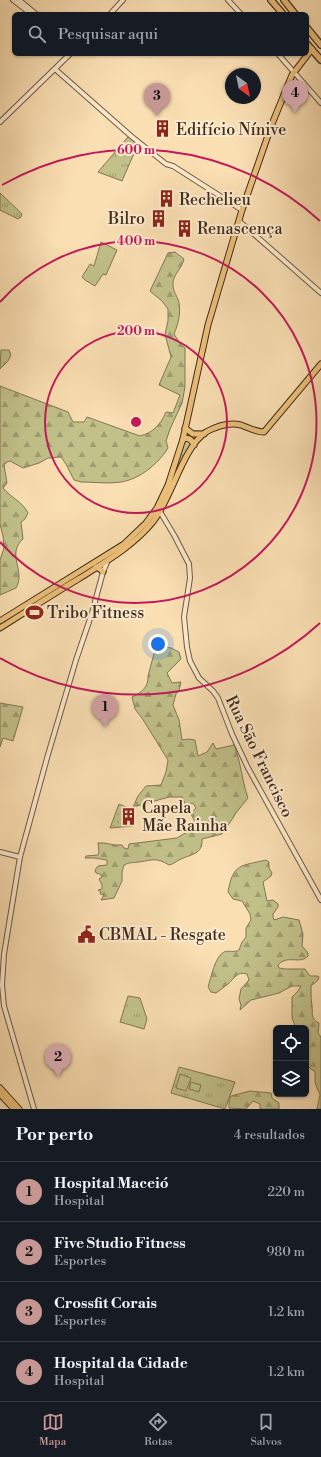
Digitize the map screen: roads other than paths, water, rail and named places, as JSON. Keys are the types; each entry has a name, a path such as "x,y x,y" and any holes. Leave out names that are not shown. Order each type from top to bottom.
{"highway":[{"path":"271,0 281,12"},
{"path":"284,0 293,12"},
{"path":"309,31 321,46"},
{"path":"309,46 321,60"}],"main road":[{"path":"309,53 312,49"},
{"path":"0,628 31,605 115,550 140,530 159,510 178,458 208,325 242,210 272,124 294,71 306,56"},
{"path":"0,621 96,568 137,538 153,522 187,456 204,434 218,426 234,424 264,432 321,364"},
{"path":"185,428 193,434 204,434"},
{"path":"183,439 187,438 191,440 194,445"},
{"path":"96,568 103,572"},
{"path":"0,1088 19,1109"},
{"path":"0,1094 14,1109"}],"street":[{"path":"13,0 28,12"},
{"path":"19,0 34,12"},
{"path":"112,12 123,0"},
{"path":"228,0 239,12"},
{"path":"0,122 68,56"},
{"path":"280,56 321,103"},
{"path":"55,69 131,136 166,164 173,166 242,210"},
{"path":"239,221 321,293"},
{"name":"Rua São Francisco","path":"159,510 189,564 190,578 184,617 190,661 199,678 218,698 232,734 248,768 321,900"},
{"path":"34,1109 4,1006 2,954 20,857 47,758 76,660 92,613 103,572 115,550"},
{"path":"0,852 20,857"}],"place":[{"name":"Hospital da Cidade","path":"295,113"},
{"name":"Crossfit Corais","path":"157,116"},
{"name":"Edifício Nínive","path":"163,129"},
{"name":"Rechelieu","path":"166,199"},
{"name":"Bilro","path":"158,218"},
{"name":"Renascença","path":"184,228"},
{"name":"Tribo Fitness","path":"34,612"},
{"name":"Hospital Maceió","path":"105,727"},
{"name":"Capela Mãe Rainha","path":"129,816"},
{"name":"CBMAL - Resgate","path":"86,934"},
{"name":"Five Studio Fitness","path":"58,1077"}]}
